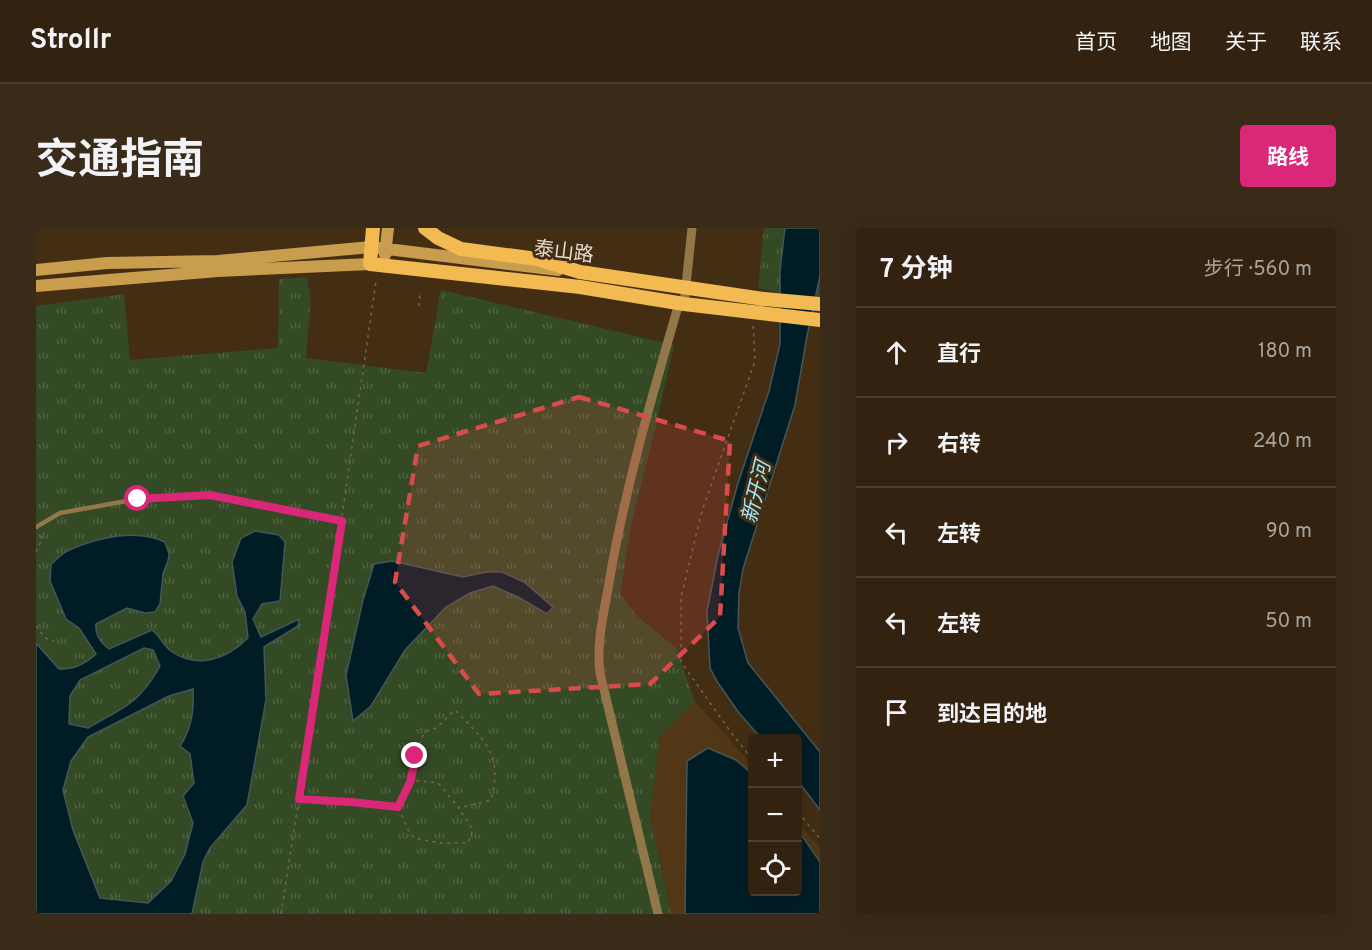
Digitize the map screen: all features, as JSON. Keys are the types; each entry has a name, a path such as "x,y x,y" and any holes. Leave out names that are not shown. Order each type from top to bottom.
{"main road":[{"path":"370,264 373,228"},
{"path":"384,265 388,228"},
{"path":"425,228 438,238 461,249 537,259 580,273"},
{"name":"泰山路","path":"36,270 106,263 218,261 371,247 764,299 820,304"},
{"name":"泰山路","path":"36,286 218,271 370,264 580,287 681,304 820,320"}],"street":[{"path":"658,914 600,673 597,652 617,536 637,450 686,289 692,228"}],"lane":[{"path":"38,526 60,513 138,499 210,495 342,521"}],"path":[{"path":"281,914 342,521 376,281"},
{"path":"419,306 420,293"},
{"path":"748,753 732,735 681,662 681,597 702,511 754,361 757,314"},
{"path":"36,552 42,539 38,526"},
{"path":"36,626 45,638 54,641"},
{"path":"411,780 438,783 458,806 473,830 468,843 440,843 414,838 398,807 411,780 415,756 424,732 436,728 455,710 488,745 495,763 496,781 491,800 459,808 458,806"},
{"path":"299,799 398,807"},
{"path":"802,817 820,839"}],"highlighted area":[{"path":"579,397 730,441 720,617 650,684 479,694 395,582 418,446"}],"shaded area":[{"path":"695,701 748,761 748,896 802,896 802,827 820,849 820,914 671,914 650,815 660,737"}],"green space":[{"path":"764,228 820,228 820,302 758,288"},
{"path":"307,277 311,299 306,358 426,373 441,290 674,345 631,525 620,594 637,616 676,648 695,701 660,737 650,815 671,914 36,914 36,306 124,294 130,360 278,348 279,279"}],"water":[{"name":"新开河","path":"785,228 820,228 820,276 795,405 743,569 739,593 738,628 748,663 820,752 820,810 802,786 802,734 757,734 739,713 710,668 707,611 718,555 738,483 769,391 780,344 780,270"},
{"path":"255,531 279,535 285,542 280,601 262,604 253,619 261,637 299,619 298,626 264,647 266,700 247,805 210,848 203,862 192,914 36,914 36,643 59,669 79,666 96,654 79,628 66,619 50,581 51,564 69,550 117,536 142,536 165,542 169,554 168,561 163,574 160,604 155,612 145,613 127,608 96,624 97,635 109,649 152,630 168,649 181,657 201,661 211,660 231,652 248,638 245,612 237,596 232,562 241,538","holes":["144,648 153,650 160,666 145,689 130,703 88,728 69,724 70,696 80,680","193,689 191,719 180,746 190,754 194,783 183,796 193,823 185,854 171,881 148,903 100,898 73,830 63,790 71,761 88,737 169,696"]},
{"path":"392,561 463,577 486,572 502,572 524,582 553,607 547,614 493,586 470,593 446,607 405,650 371,706 353,721 346,675 363,600 374,564"},
{"path":"708,748 736,760 748,770 748,896 802,896 802,836 820,862 820,914 685,914 687,761"}],"route":[{"path":"138,499 210,495 342,521 299,799 398,807 411,780 415,756"}]}
